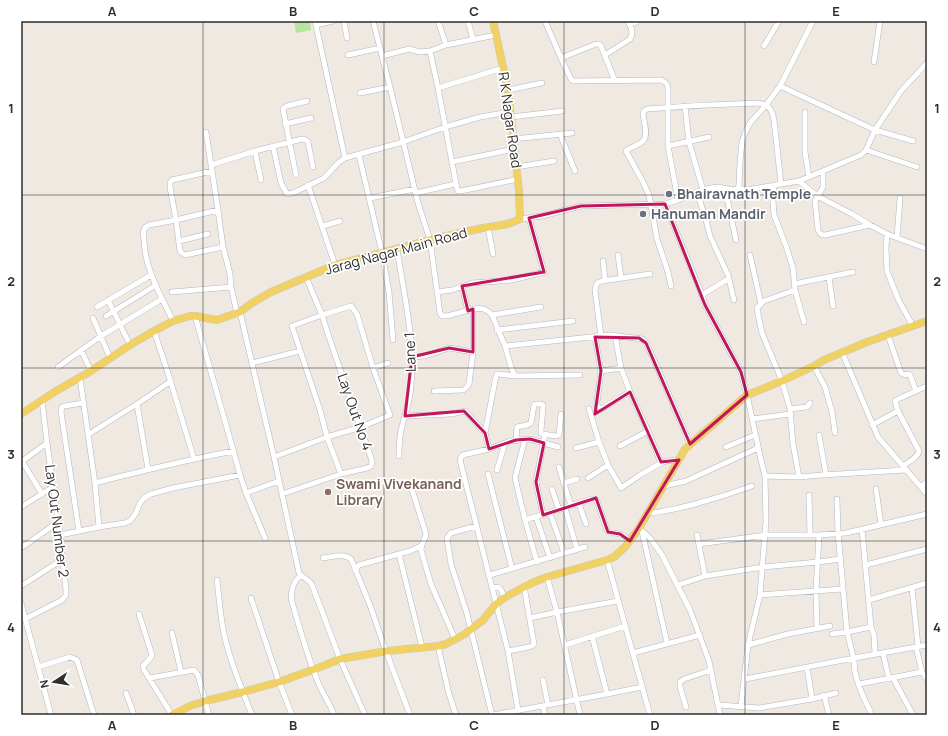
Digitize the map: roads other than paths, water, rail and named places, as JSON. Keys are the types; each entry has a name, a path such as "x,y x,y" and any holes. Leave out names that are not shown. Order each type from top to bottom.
{"main road":[{"name":"R K Nagar Road","path":"493,21 508,90 518,178 520,219"},
{"name":"Jarag Nagar Main Road","path":"21,414 130,345 173,321 190,316 217,320 238,312 271,292 335,265 430,240 508,224 520,219"},
{"path":"172,715 190,706 205,701 279,682 340,659 387,651 446,644 465,634 483,620 496,604 524,586 547,577 607,560 614,556 641,530 654,502 685,449 747,395 782,381 842,352 927,320"}],"street":[{"path":"333,21 315,23 345,158"},
{"path":"344,21 347,38"},
{"path":"373,21 415,191 430,240 440,313 442,316 446,316 478,308 488,311 492,315 505,346 515,376"},
{"path":"438,21 446,45"},
{"path":"468,21 473,39"},
{"path":"545,21 573,81 661,80 667,84 668,146 678,200"},
{"path":"605,55 630,39 632,32 629,22 639,21"},
{"path":"764,46 779,21"},
{"path":"738,188 742,142 745,133 750,123 780,86 813,21"},
{"path":"874,62 880,21"},
{"path":"382,56 409,49 420,52 430,51 446,45 496,35"},
{"path":"561,58 599,44 616,81"},
{"path":"348,55 380,48"},
{"path":"430,51 455,184 458,191 518,178"},
{"path":"520,219 581,206 665,204 711,188 734,190 738,188 752,189 799,181 823,172 861,155 866,150 876,130 901,91 927,63"},
{"path":"438,88 503,68"},
{"path":"508,90 542,83"},
{"path":"780,86 876,130 913,141"},
{"path":"360,93 390,87"},
{"path":"296,175 283,109 285,107 307,101"},
{"path":"671,286 668,272 656,239 649,195 626,151 645,139 646,135 642,114 644,111 647,109 685,106 758,103 766,105 771,110 774,120 781,184"},
{"path":"685,106 689,142 703,190"},
{"path":"273,146 281,183 287,194 293,193 324,178 338,163 345,158 403,142 445,127 480,117 562,111"},
{"path":"805,112 805,152 809,177"},
{"path":"285,124 311,118"},
{"path":"206,132 223,247 230,274 231,287 252,363 300,574 312,585 340,659 365,715"},
{"path":"513,139 572,133"},
{"path":"560,134 575,171"},
{"path":"668,146 709,137"},
{"path":"223,247 185,255 180,251 170,187 171,181 211,168 255,151 302,139 308,142 313,167"},
{"path":"452,162 514,149"},
{"path":"866,150 917,167"},
{"path":"255,151 261,180"},
{"path":"359,155 382,253 389,292 393,340"},
{"path":"516,167 554,162"},
{"path":"823,172 823,186 815,201 818,230 820,234 839,233 870,226"},
{"path":"799,181 818,196 852,214 870,226 927,249"},
{"path":"370,198 455,184"},
{"path":"308,185 335,265"},
{"path":"774,185 774,215 793,268 794,287 804,322"},
{"path":"725,189 736,240"},
{"path":"697,192 710,236 728,275 734,300"},
{"path":"897,238 900,198"},
{"path":"665,204 705,305 741,372 758,448 766,476 766,535 760,595 748,645 741,706"},
{"path":"173,321 151,275 144,245 143,230 149,225 218,210"},
{"path":"437,292 452,290 472,283 512,280 544,272 529,218"},
{"path":"323,226 340,222"},
{"path":"488,227 494,254"},
{"path":"179,241 208,234"},
{"path":"887,234 886,247 888,271 899,301 913,326"},
{"name":"Lane 1","path":"397,249 408,316 412,357 411,387 409,402 400,436 399,456"},
{"path":"618,255 621,278"},
{"path":"750,255 761,304"},
{"path":"603,261 605,280"},
{"path":"799,477 793,444 790,412 782,381 762,332 758,308 764,301 794,287 853,272"},
{"path":"630,392 601,409 597,406 601,371 595,290 598,282 650,274"},
{"path":"97,307 151,275"},
{"name":"Lay Out No 4","path":"282,494 341,474 367,468 371,466 372,461 333,351 322,315 306,277"},
{"path":"829,277 833,306"},
{"path":"702,295 728,279"},
{"path":"106,316 156,285"},
{"path":"434,391 463,390 469,384 473,352 470,310 462,286"},
{"path":"172,292 231,287"},
{"path":"58,367 100,336 162,299"},
{"path":"108,300 130,345"},
{"path":"274,457 327,437 361,427 390,415 373,368 357,314 351,306 292,326 320,410 327,437 341,474"},
{"path":"492,315 541,307"},
{"path":"195,316 240,475 265,538"},
{"path":"93,318 110,358"},
{"path":"497,330 573,321"},
{"path":"154,331 171,381 194,459"},
{"path":"888,335 901,373 910,375 916,391"},
{"path":"505,346 598,336 643,339 690,444"},
{"path":"615,336 621,368 661,463"},
{"path":"412,357 425,356 449,348 473,352"},
{"path":"81,350 91,371"},
{"path":"252,363 300,351"},
{"path":"842,352 878,437 927,494"},
{"path":"373,368 388,363"},
{"path":"814,366 825,387 832,412 835,433"},
{"path":"601,371 621,368"},
{"path":"488,445 485,433 496,376 499,374 515,376 580,375"},
{"path":"80,378 89,434 99,527"},
{"path":"89,434 171,381"},
{"path":"766,476 799,477 904,468 918,456 919,452 895,402 896,400 927,386"},
{"name":"Lay Out Number 2","path":"25,619 62,600 66,595 60,535 42,400"},
{"path":"79,531 61,412 62,407 64,406 84,403"},
{"path":"752,419 790,412 807,407 810,403"},
{"path":"137,404 148,469"},
{"path":"518,710 508,651 460,460 463,455 488,445 510,441 516,436 517,427 527,425 531,422 534,405 537,404 541,404 544,407 540,430 541,433 544,439 558,447"},
{"path":"589,409 608,465 621,488 661,463 679,460"},
{"path":"872,425 898,411"},
{"path":"405,416 465,412 485,433"},
{"path":"516,436 525,439 544,439 556,436 559,434 561,414"},
{"path":"620,446 648,431"},
{"path":"726,447 756,435"},
{"path":"819,435 826,475"},
{"path":"525,439 516,478 525,520 538,562"},
{"path":"543,515 536,482 544,439"},
{"path":"576,448 599,442"},
{"path":"42,494 21,461 47,443"},
{"path":"497,470 505,443"},
{"path":"664,486 686,481 758,448"},
{"path":"95,483 148,469 234,451"},
{"path":"588,478 608,465"},
{"path":"559,467 571,506"},
{"path":"488,474 512,569"},
{"path":"60,535 125,523 131,520 144,498 151,494 173,488 240,475"},
{"path":"564,483 577,479"},
{"path":"246,493 279,481"},
{"path":"921,487 927,482"},
{"path":"410,483 426,534 421,550 430,584 455,639"},
{"path":"649,513 664,512 685,507 726,496 752,486"},
{"path":"21,507 54,487"},
{"path":"552,489 559,510"},
{"path":"876,489 881,525"},
{"path":"809,495 810,534"},
{"path":"525,520 595,499 608,532 620,534 630,541"},
{"path":"837,499 838,533 847,632 854,658 855,673 863,698 872,715"},
{"path":"579,504 586,524"},
{"path":"565,508 577,549"},
{"path":"550,513 564,553"},
{"path":"699,544 766,535 846,533 927,514"},
{"path":"536,517 550,558"},
{"path":"21,548 58,522"},
{"path":"476,526 451,533 447,538 451,564 471,629 492,715 642,687"},
{"path":"862,529 875,654"},
{"path":"641,530 650,538 662,555 690,610 711,670 720,715"},
{"path":"641,530 667,644"},
{"path":"817,628 816,591 819,534"},
{"path":"697,535 705,576"},
{"path":"354,567 410,551 421,546"},
{"path":"490,575 538,562 584,547"},
{"path":"866,565 927,548"},
{"path":"399,554 422,647"},
{"path":"323,558 344,556 351,559 370,605 410,715"},
{"path":"21,586 62,559"},
{"path":"678,585 705,576 763,567 841,559"},
{"path":"607,560 650,715"},
{"path":"300,574 291,598 318,684 334,715"},
{"path":"547,577 565,645 580,715"},
{"path":"217,580 223,630 252,715"},
{"path":"869,600 927,583"},
{"path":"508,651 529,647 534,644 524,586"},
{"path":"493,588 499,587 504,598"},
{"path":"912,588 917,647 922,672 927,678"},
{"path":"760,595 843,589"},
{"path":"251,598 279,682 292,715"},
{"path":"530,618 618,601"},
{"path":"21,603 51,715"},
{"path":"139,614 152,655 143,666 144,670 172,715"},
{"path":"565,645 625,626"},
{"path":"748,645 788,634 830,626"},
{"path":"832,634 871,627"},
{"path":"172,633 181,672"},
{"path":"633,653 700,635"},
{"path":"592,636 607,694"},
{"path":"745,679 927,645"},
{"path":"438,646 449,694 456,715"},
{"path":"882,653 891,678 913,715"},
{"path":"38,668 70,657 78,660 94,715"},
{"path":"807,667 812,699"},
{"path":"150,678 194,670 198,675 209,715"},
{"path":"686,707 680,682 684,679 711,670"},
{"path":"859,684 922,672"},
{"path":"543,680 546,706 545,715"},
{"path":"126,693 134,715"},
{"path":"719,705 759,708 812,699 836,693"},
{"path":"824,695 829,715"}],"place":[{"name":"Bhairavnath Temple","path":"669,194"},
{"name":"Hanuman Mandir","path":"643,214"},
{"name":"Swami Vivekanand Library","path":"328,492"}]}
